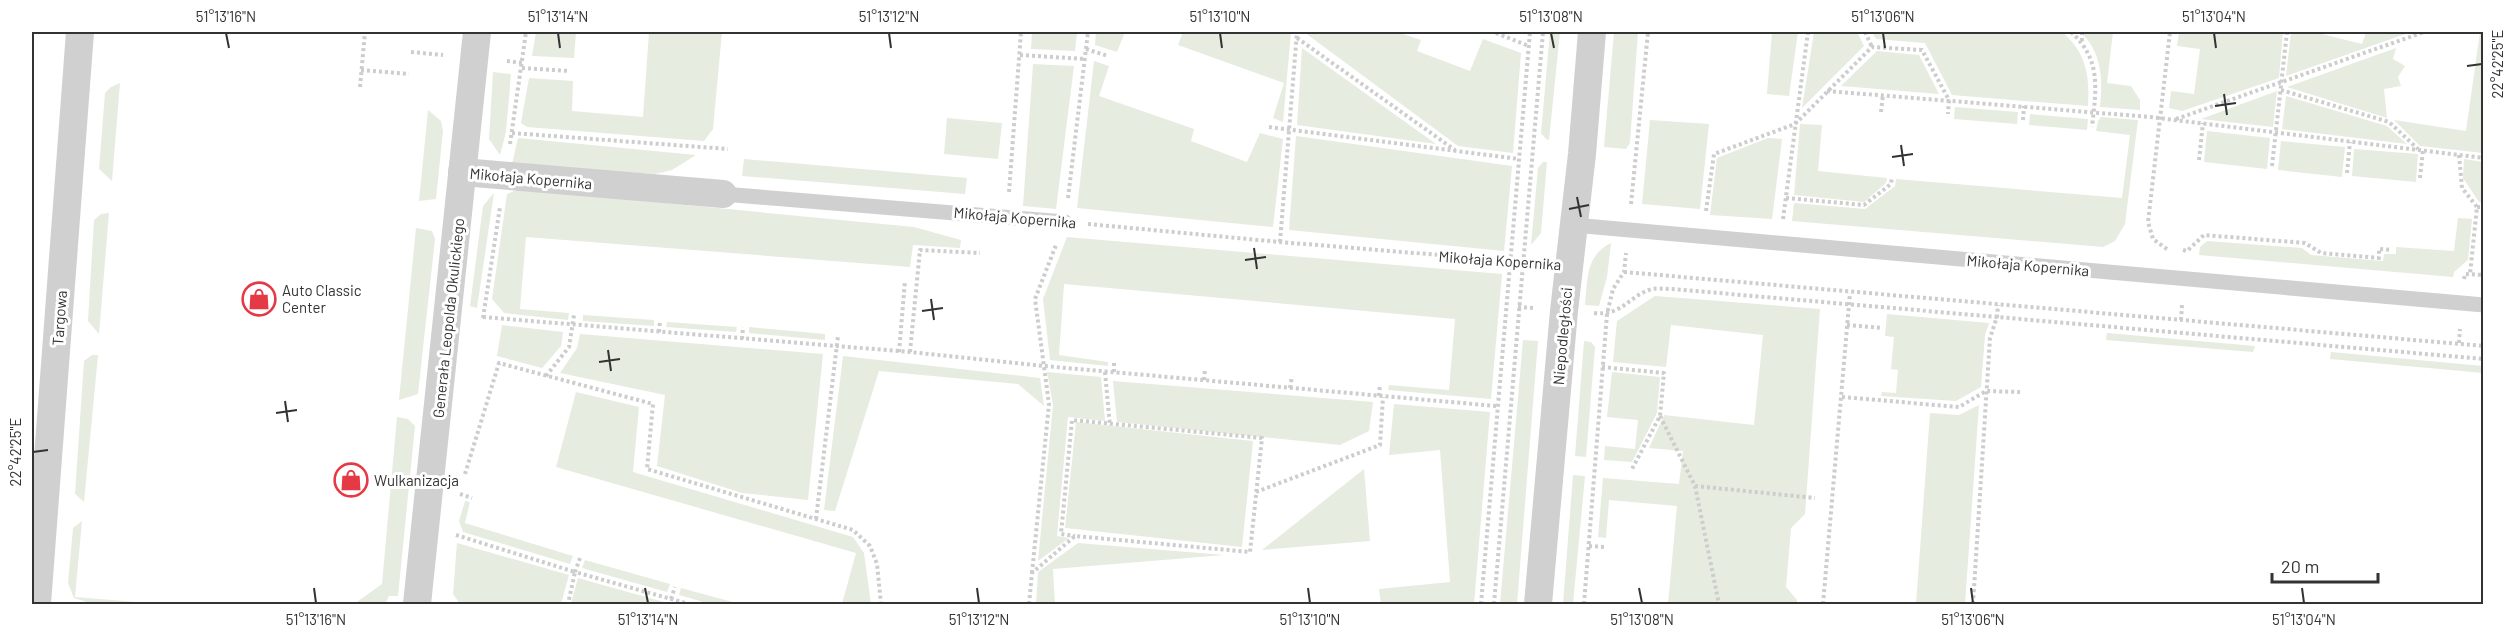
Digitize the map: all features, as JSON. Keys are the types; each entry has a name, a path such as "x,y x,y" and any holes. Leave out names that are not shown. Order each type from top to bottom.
{"street":[{"name":"Targowa","path":"37,604 80,32"},
{"name":"Generała Leopolda Okulickiego","path":"417,604 477,32"},
{"name":"Niepodległości","path":"1538,604 1568,265 1592,32"},
{"name":"Mikołaja Kopernika","path":"462,172 723,194"}],"lane":[{"name":"Mikołaja Kopernika","path":"723,194 1065,222"},
{"name":"Mikołaja Kopernika","path":"1573,225 2484,305"}],"path":[{"path":"360,87 365,32"},
{"path":"481,329 526,32"},
{"path":"1007,217 1021,32"},
{"path":"1029,604 1049,404 1035,299 1065,222 1088,32"},
{"path":"1280,242 1297,32"},
{"path":"1481,604 1496,406 1530,32"},
{"path":"1494,604 1543,32"},
{"path":"1584,604 1607,314 1613,289 1624,272 1648,32"},
{"path":"1781,244 1808,32"},
{"path":"1865,32 1872,47"},
{"path":"2071,32 2082,41 2091,59 2096,81 2092,128"},
{"path":"2082,32 2082,41"},
{"path":"2170,32 2148,222 2153,239 2159,245 2166,249 2187,250 2204,235 2305,243 2321,253 2379,258 2379,249 2391,250"},
{"path":"2272,166 2287,32"},
{"path":"2175,120 2424,32"},
{"path":"1496,33 1529,46"},
{"path":"1297,37 1457,151"},
{"path":"1706,213 1714,154 1795,123 1872,47 1876,39"},
{"path":"1872,47 1922,50 1949,100 1948,114"},
{"path":"1086,49 1108,56"},
{"path":"1020,55 1085,59"},
{"path":"522,68 569,71"},
{"path":"362,70 409,74"},
{"path":"2281,90 2390,120 2420,150 2420,178"},
{"path":"1827,91 2093,111 2484,158"},
{"path":"1881,112 1883,95"},
{"path":"2023,120 2024,106"},
{"path":"2199,160 2203,123"},
{"path":"1269,127 1519,159"},
{"path":"512,133 728,149"},
{"path":"2347,173 2350,142"},
{"path":"2459,155 2462,188 2477,207 2468,274 2484,275"},
{"path":"1786,198 1864,205 1891,184 1892,177"},
{"path":"2477,207 2484,207"},
{"name":"Mikołaja Kopernika","path":"1065,222 1568,265"},
{"path":"910,352 920,250 980,253"},
{"path":"1624,272 2484,346"},
{"path":"899,352 905,281"},
{"path":"1518,307 1607,314 1617,311 1651,289 1660,288 2484,359"},
{"path":"1823,604 1850,293"},
{"path":"1973,604 1990,338 1997,317 1998,305"},
{"path":"546,376 569,347 574,315"},
{"path":"483,317 910,352 1105,372 1496,406"},
{"path":"660,321 660,332"},
{"path":"1847,325 1882,328"},
{"path":"742,339 743,327"},
{"path":"816,519 838,336"},
{"path":"1114,361 1114,372"},
{"path":"457,502 499,363 653,404 647,469 853,530 870,546 877,564 881,604"},
{"path":"1602,367 1664,373 1660,416 1632,469"},
{"path":"1204,380 1205,369"},
{"path":"1105,372 1110,425"},
{"path":"1290,388 1292,376"},
{"path":"1256,492 1380,446 1380,384"},
{"path":"1842,397 1959,406 1986,391 2020,392"},
{"path":"1660,416 1695,486 1719,604"},
{"path":"1072,420 1262,438 1256,492 1250,552 1061,534 1072,420"},
{"path":"1695,486 1815,498"},
{"path":"460,494 472,498"},
{"path":"450,533 689,604"},
{"path":"1032,573 1075,536"},
{"path":"1589,546 1605,547"},
{"path":"568,604 579,558"},
{"path":"671,599 675,587"}],"shaded area":[{"path":"536,32 576,32 574,58 532,56"},
{"path":"649,32 722,32 713,129 704,141 527,127 521,123 529,78 573,81 572,111 643,117"},
{"path":"1032,32 1077,32 1075,51 1031,49"},
{"path":"1096,32 1125,32 1117,52 1095,45"},
{"path":"1183,32 1291,32 1283,122 1273,118 1284,83 1178,45"},
{"path":"1304,32 1397,32 1421,40 1417,51 1470,71 1483,39 1521,53 1513,153 1458,146"},
{"path":"1550,32 1560,32 1549,140 1541,133"},
{"path":"1614,32 1638,32 1630,143 1626,149 1604,147"},
{"path":"1772,32 1798,32 1789,96 1767,94"},
{"path":"1814,32 1857,32 1864,46 1802,108"},
{"path":"1872,32 2062,32 2076,48 2085,65 2088,106 1952,95 1925,43 1876,39"},
{"path":"2080,32 2113,32 2107,83 2131,86 2140,100 2140,110 2100,107 2101,76 2097,57"},
{"path":"2179,32 2283,32 2279,78 2182,111 2169,108 2171,91 2194,94 2200,49 2177,46"},
{"path":"2291,32 2314,32 2362,44 2366,32 2411,32 2286,76"},
{"path":"2480,32 2484,32 2483,153 2420,146 2394,120 2466,131"},
{"path":"1302,48 1436,144 1297,125"},
{"path":"2396,48 2393,59 2405,66 2398,77 2401,86 2384,89 2387,118 2287,87"},
{"path":"1877,51 1919,55 1939,94 1841,86"},
{"path":"1094,61 1109,66 1099,96 1194,129 1191,141 1247,162 1260,133 1283,139 1273,227 1077,208"},
{"path":"1033,64 1074,66 1056,209 1023,206"},
{"path":"493,72 511,74 506,132 500,155 489,139"},
{"path":"120,83 112,181 99,169 105,93"},
{"path":"2277,91 2273,127 2201,119"},
{"path":"2286,96 2387,126 2407,144 2282,129"},
{"path":"1955,107 2018,112 2017,124 1954,119"},
{"path":"428,110 441,121 443,131 436,199 419,201"},
{"path":"2030,114 2088,119 2087,130 2029,125"},
{"path":"2101,117 2138,120 2125,224 2115,241 2103,247 1792,221 1794,203 1865,209 1895,186 1896,179 2122,198 2130,135 2096,131"},
{"path":"947,118 1002,123 998,159 944,154"},
{"path":"1650,120 1709,124 1700,209 1642,204"},
{"path":"1800,124 1822,125 1818,171 1887,178 1886,183 1864,202 1794,195"},
{"path":"2207,131 2270,138 2267,169 2204,162"},
{"path":"1296,136 1512,166 1504,251 1289,230"},
{"path":"518,138 696,155 672,170 655,174 527,166 512,164"},
{"path":"1768,138 1782,139 1772,219 1710,215 1717,158"},
{"path":"2281,141 2345,147 2342,177 2278,170"},
{"path":"2354,149 2418,154 2416,182 2352,176"},
{"path":"744,159 967,178 965,194 742,176"},
{"path":"2464,159 2483,162 2483,203 2479,202 2463,178"},
{"path":"1543,162 1547,162 1541,233 1531,245 1538,168"},
{"path":"519,189 914,227 961,240 960,248 913,245 910,267 526,237 520,309 569,313 568,320 504,313 492,299 507,194"},
{"path":"494,193 477,308 470,306 483,206"},
{"path":"109,213 99,334 88,321 94,220 101,214"},
{"path":"2458,218 2472,219 2468,260 2454,272 2453,277 2199,255 2200,247 2207,241 2302,248 2311,255 2383,261 2384,254 2396,254 2396,247 2454,251"},
{"path":"416,228 432,231 435,239 418,394 399,400"},
{"path":"1067,237 1502,274 1491,399 1388,390 1389,385 1449,390 1455,319 1064,284 1059,355 1108,362 1108,366 1050,360 1043,299"},
{"path":"1611,243 1607,277 1599,306 1585,305 1592,261 1603,248"},
{"path":"1655,296 1820,309 1805,514 1791,528 1786,587 1797,600 1797,604 1668,604 1677,506 1609,500 1606,538 1598,537 1603,478 1679,484 1683,451 1649,448 1664,415 1754,425 1763,335 1671,325 1666,367 1613,362 1617,321"},
{"path":"1887,314 1989,323 1985,335 1981,387 1956,401 1881,396 1882,392 1896,393 1898,370 1891,369 1894,337 1885,336"},
{"path":"583,315 654,320 654,326 583,321"},
{"path":"667,322 737,327 736,332 666,327"},
{"path":"502,325 563,332 561,346 542,368 497,356"},
{"path":"749,327 825,334 825,340 749,333"},
{"path":"2107,333 2255,346 2253,352 2106,340"},
{"path":"580,334 823,354 808,500 742,493 657,466 665,395 560,373 577,348"},
{"path":"1523,340 1538,341 1517,604 1500,604"},
{"path":"1584,341 1591,342 1595,347 1586,457 1575,456"},
{"path":"2331,352 2483,366 2483,373 2330,359"},
{"path":"92,355 98,355 84,502 75,494 84,361"},
{"path":"843,356 1040,378 1044,406 1018,384 879,371 835,511 824,510"},
{"path":"1047,372 1101,377 1105,421 1068,417 1057,536 1069,538 1038,561 1053,405"},
{"path":"1612,372 1660,377 1657,413 1632,462 1604,460 1605,446 1635,449 1638,420 1607,417"},
{"path":"1113,381 1373,402 1369,431 1340,445 1117,422"},
{"path":"576,392 639,407 633,472 853,537 864,553 871,604 842,604 856,553 556,467"},
{"path":"1394,404 1490,412 1474,604 1381,604 1379,589 1450,582 1440,450 1389,455"},
{"path":"1979,405 1965,604 1916,604 1930,413 1959,415"},
{"path":"397,417 408,419 415,426 398,596 389,596 385,604 354,604 382,584"},
{"path":"1076,422 1253,441 1242,547 1065,528"},
{"path":"1364,469 1370,541 1262,550"},
{"path":"1573,475 1585,476 1573,604 1563,604"},
{"path":"465,501 470,502 465,523 573,556 570,564 463,532 459,521"},
{"path":"82,521 75,597 161,604 93,604 74,598 68,583 73,528"},
{"path":"457,543 569,575 561,604 460,604 453,594"},
{"path":"1078,543 1224,555 1053,569 1055,604 1036,604 1038,572"},
{"path":"585,560 670,584 667,592 582,568"},
{"path":"578,578 671,604 571,604"},
{"path":"681,588 740,604 710,604 679,595"}],"place":[{"name":"Auto Classic Center","path":"259,299"},
{"name":"Wulkanizacja","path":"351,480"}]}
